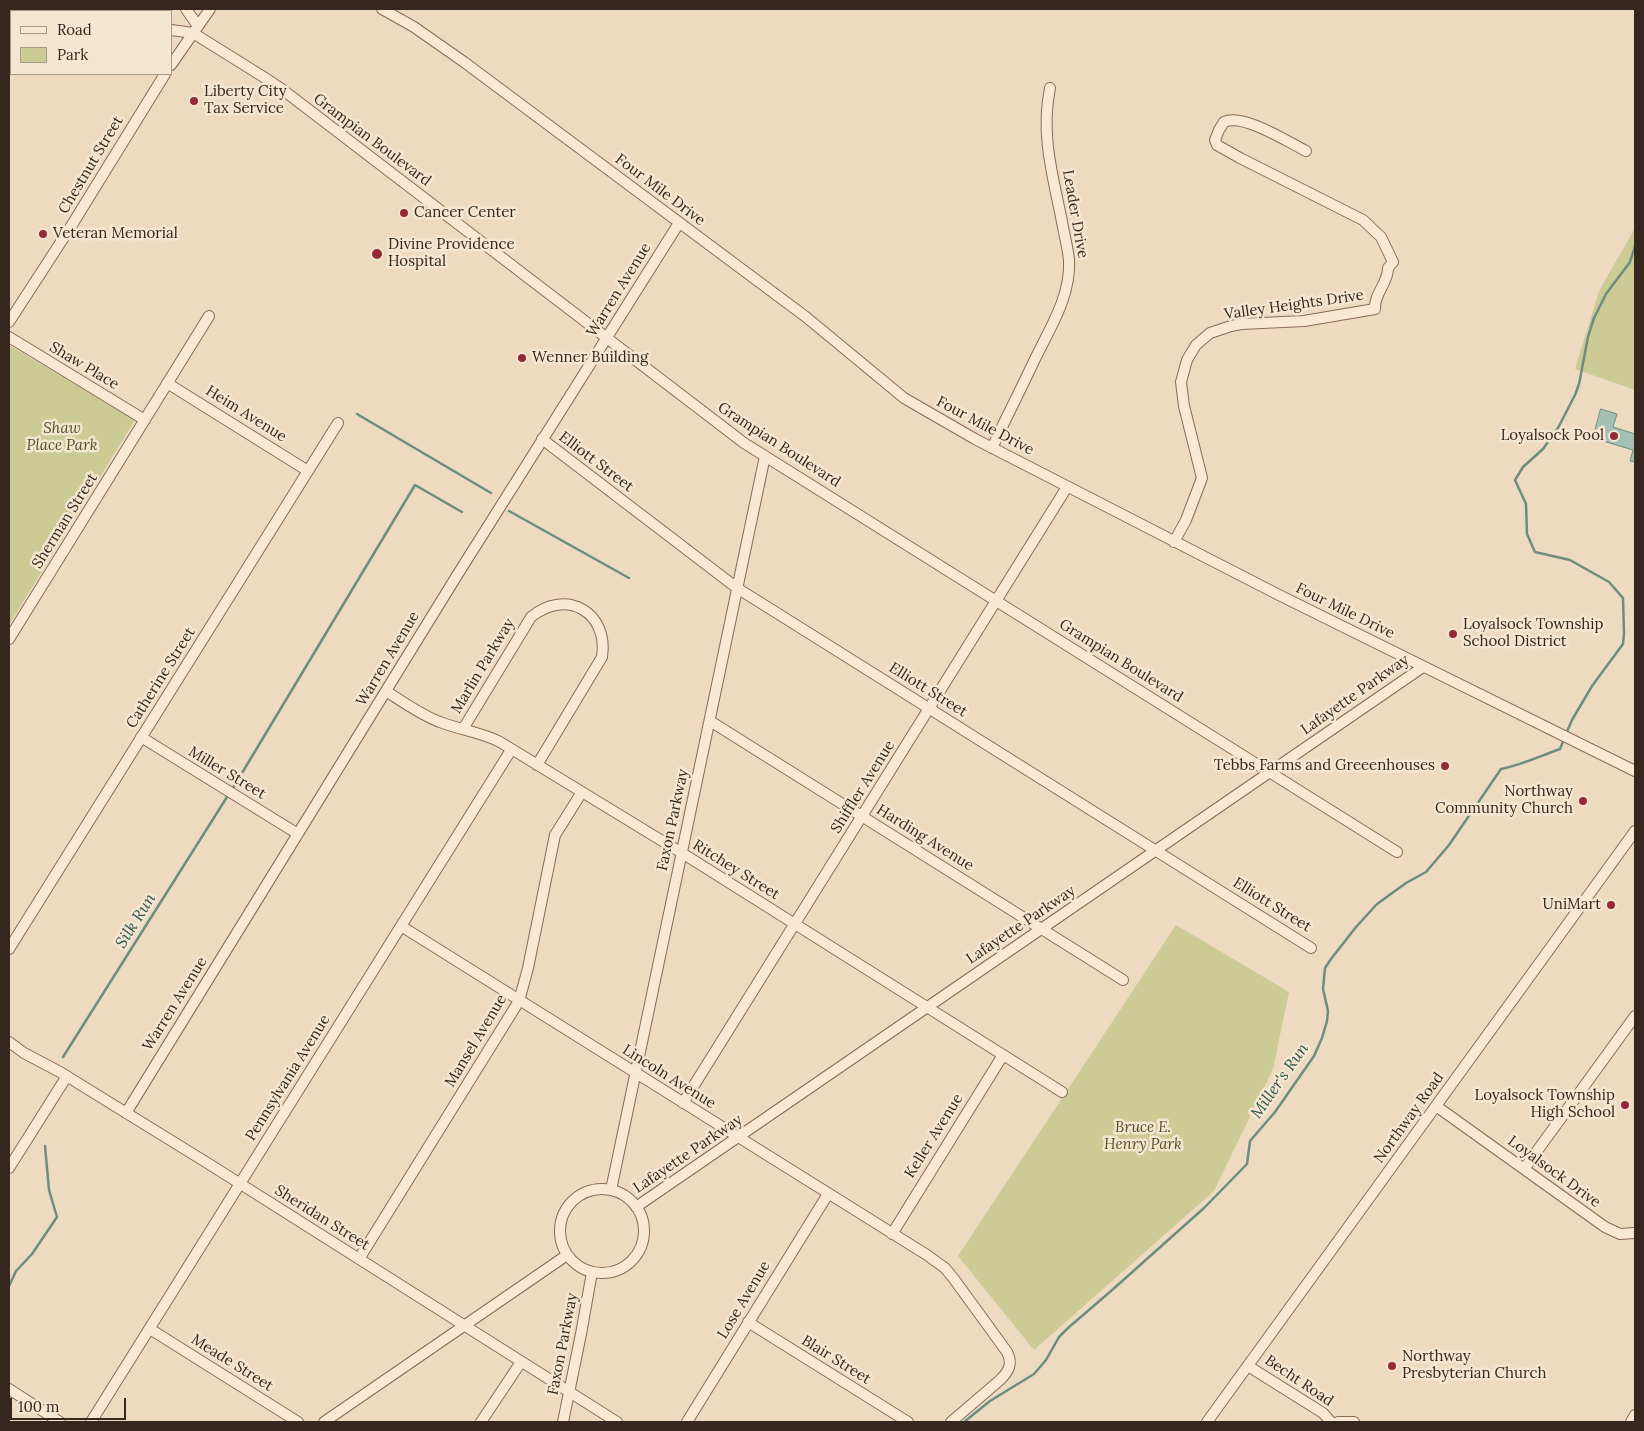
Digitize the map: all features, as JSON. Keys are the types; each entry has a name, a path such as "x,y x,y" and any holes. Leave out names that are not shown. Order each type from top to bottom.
{"street":[{"path":"72,9 90,10"},
{"path":"186,9 195,30"},
{"path":"172,63 210,9"},
{"name":"Four Mile Drive","path":"382,9 414,27 464,62 806,317 904,398 928,413 1174,542 1635,771"},
{"name":"Grampian Boulevard","path":"172,30 195,30 283,90 728,432 1397,852"},
{"name":"Chestnut Street","path":"9,322 70,228 164,75"},
{"name":"Leader Drive","path":"992,448 1057,316 1067,287 1069,260 1067,244 1053,178 1046,132 1045,117 1050,88"},
{"name":"Valley Heights Drive","path":"1174,542 1186,520 1202,478 1184,406 1181,382 1186,360 1196,345 1210,333 1230,326 1304,321 1375,309 1375,299 1385,284 1388,268 1394,262 1382,237 1364,220 1240,158 1217,145 1215,140 1224,122 1236,120 1252,124 1306,151"},
{"name":"Warren Avenue","path":"126,1113 542,439 679,223"},
{"name":"Sherman Street","path":"9,639 209,316"},
{"name":"Shaw Place","path":"9,336 145,420"},
{"name":"Heim Avenue","path":"167,383 308,471"},
{"name":"Catherine Street","path":"9,949 338,423"},
{"name":"Elliott Street","path":"542,439 738,588 1311,948"},
{"name":"Faxon Parkway","path":"611,1190 765,456"},
{"name":"Shiffler Avenue","path":"683,1103 1067,487"},
{"name":"Marlin Parkway","path":"463,729 531,616 539,610 555,604 572,605 581,608 592,616 599,627 603,637 602,657 537,765"},
{"name":"Lafayette Parkway","path":"636,1207 1423,666"},
{"name":"Ritchey Street","path":"386,691 442,723 493,738 682,853 1062,1092"},
{"name":"Harding Avenue","path":"710,721 1123,980"},
{"name":"Miller Street","path":"141,737 298,834"},
{"name":"Pennsylvania Avenue","path":"91,1422 512,750"},
{"name":"Mansel Avenue","path":"359,1259 519,1001 528,968 556,835 582,792"},
{"name":"Northway Road","path":"1207,1422 1635,832"},
{"name":"Lincoln Avenue","path":"402,926 945,1268 1007,1352 1011,1362 1010,1368 1000,1380 951,1422"},
{"path":"1524,1169 1635,1016"},
{"name":"Sheridan Street","path":"9,1042 24,1053 67,1076 241,1184 617,1422"},
{"name":"Keller Avenue","path":"892,1234 1003,1055"},
{"path":"9,1168 67,1076"},
{"name":"Loyalsock Drive","path":"1436,1106 1605,1227 1620,1234 1635,1233"},
{"path":"611,1190 623,1194 636,1207 643,1222 643,1239 636,1255 624,1266 608,1273 592,1272 580,1267 567,1255 562,1246 560,1230 564,1213 576,1198 585,1192 611,1190"},
{"name":"Lose Avenue","path":"687,1422 828,1194"},
{"path":"324,1422 567,1255"},
{"name":"Faxon Parkway","path":"563,1422 592,1272"},
{"name":"Blair Street","path":"748,1322 908,1422"},
{"name":"Meade Street","path":"150,1329 298,1422"},
{"path":"481,1422 521,1362"},
{"name":"Becht Road","path":"1248,1366 1316,1408 1331,1422"},
{"path":"9,1389 60,1422"},
{"path":"1631,1422 1635,1415"},
{"name":"Becht Road","path":"1338,1422 1354,1422"}],"green space":[{"path":"1635,228 1635,390 1575,369 1599,291"},
{"name":"Shaw Place Park","path":"9,345 135,420 9,625"},
{"name":"Bruce E. Henry Park","path":"1176,925 1289,992 1273,1069 1214,1191 1034,1350 958,1256"}],"shaded area":[{"name":"Loyalsock Pool","path":"1601,409 1617,414 1613,427 1635,434 1635,462 1630,461 1633,450 1593,438"}],"waterway":[{"name":"Miller's Run","path":"1566,734 1592,686 1623,644 1623,598 1609,582 1570,560 1535,552 1527,534 1526,504 1515,480 1523,467 1543,449 1558,428 1575,395 1594,318 1606,294 1630,262 1635,246"},
{"path":"357,414 491,493"},
{"path":"233,788 415,485 462,512"},
{"path":"509,511 629,578"},
{"name":"Miller's Run","path":"964,1422 990,1401 1034,1374 1046,1360 1059,1337 1068,1328 1204,1208 1247,1164 1250,1141 1275,1112 1314,1056 1322,1038 1328,1011 1323,989 1325,968 1331,959 1377,904 1406,883 1426,872 1449,845 1501,769 1524,763 1560,749 1564,739"},
{"name":"Silk Run","path":"63,1057 227,797"},
{"name":"Silk Run","path":"9,1286 16,1271 32,1254 57,1217 49,1190 45,1146"}],"place":[{"name":"Liberty City Tax Service","path":"194,101"},
{"name":"Cancer Center","path":"404,213"},
{"name":"Veteran Memorial","path":"43,234"},
{"name":"Divine Providence Hospital","path":"377,254"},
{"name":"Wenner Building","path":"522,358"},
{"name":"Loyalsock Pool","path":"1614,436"},
{"name":"Loyalsock Township School District","path":"1453,634"},
{"name":"Tebbs Farms and Greeenhouses","path":"1445,766"},
{"name":"Northway Community Church","path":"1583,801"},
{"name":"UniMart","path":"1611,905"},
{"name":"Loyalsock Township High School","path":"1625,1105"},
{"name":"Northway Presbyterian Church","path":"1392,1366"}]}
